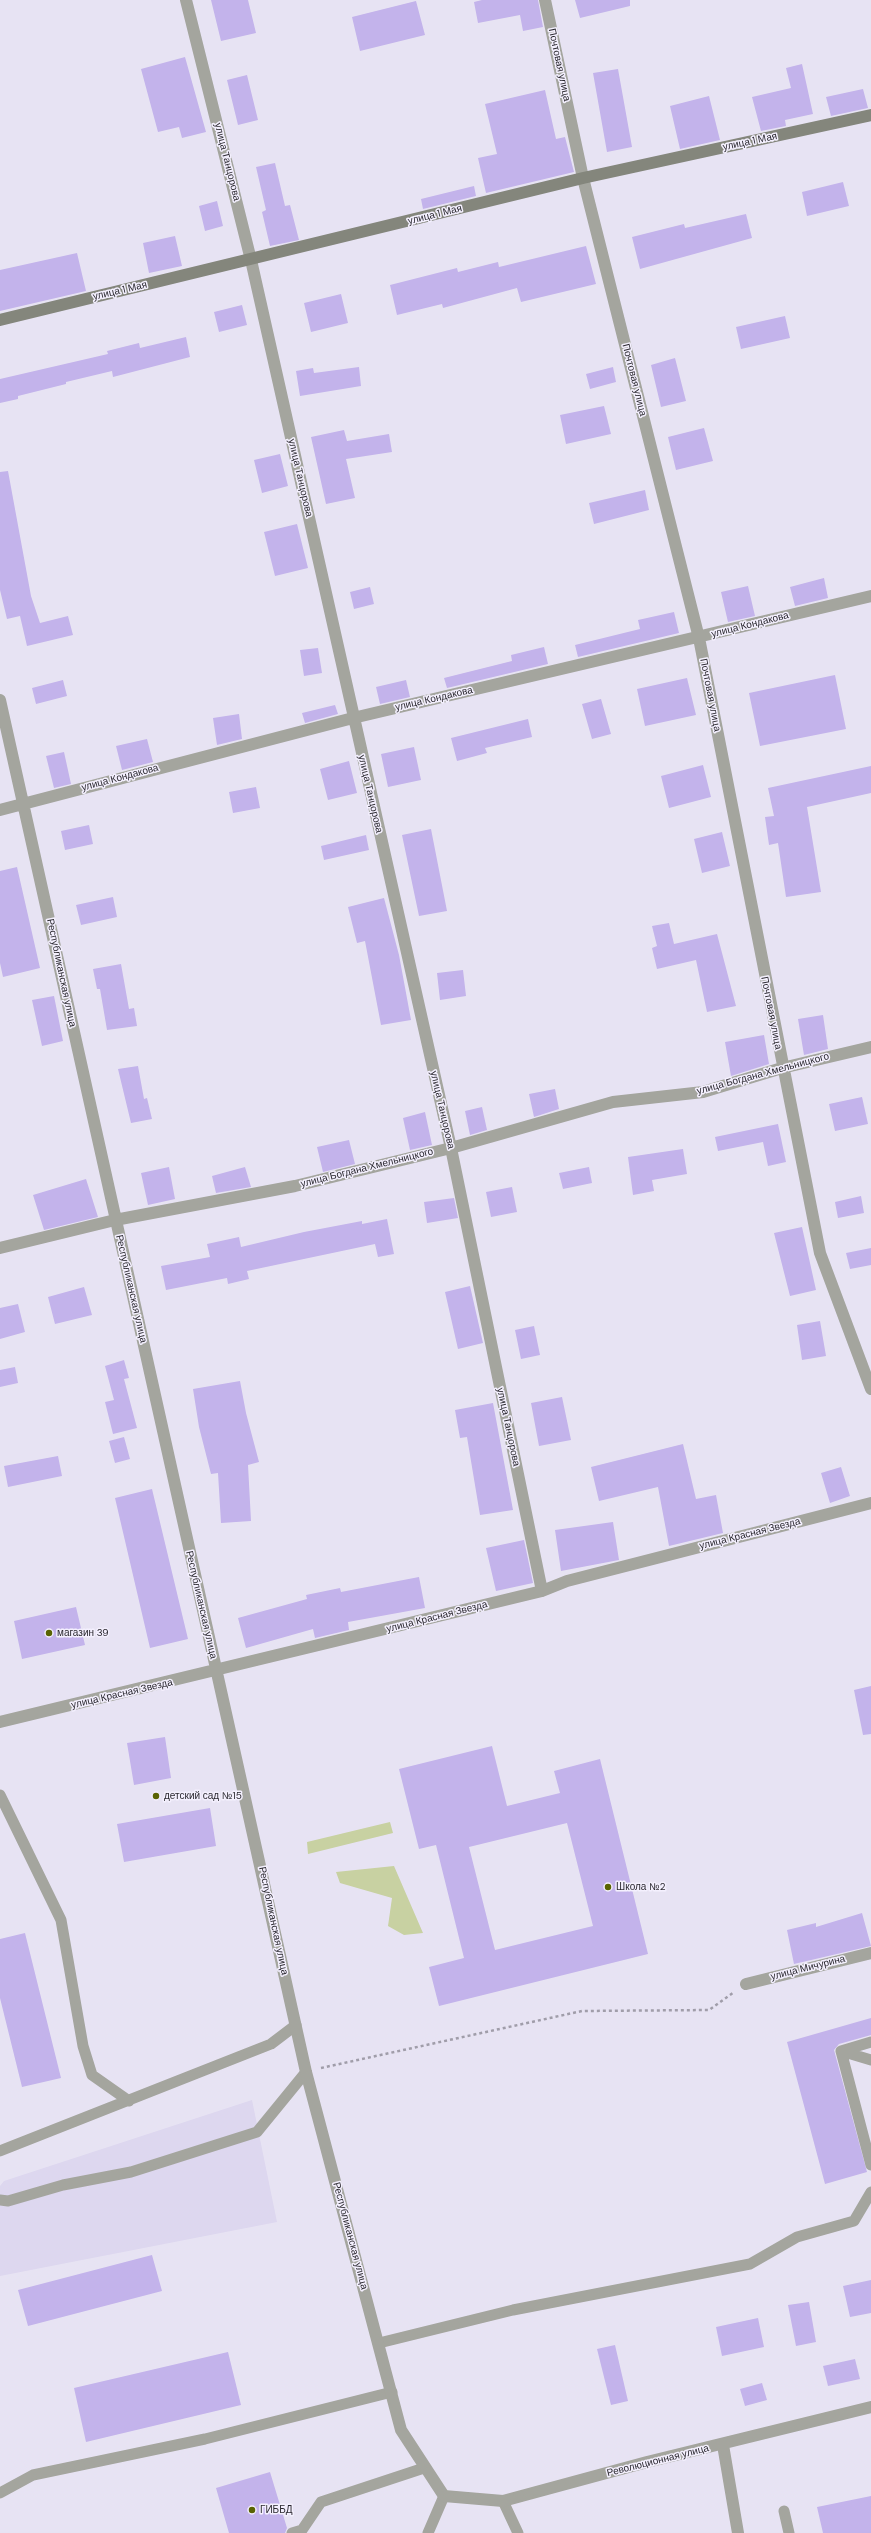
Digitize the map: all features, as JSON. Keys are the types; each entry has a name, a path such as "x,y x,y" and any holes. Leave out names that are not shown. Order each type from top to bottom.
{"street":[{"name":"улица Танцорова","path":"186,0 251,260 450,1148 542,1591"},
{"name":"Почтовая улица","path":"545,0 583,178 699,638 782,1068 820,1253 871,1389"},
{"name":"улица 1 Мая","path":"0,320 583,178 871,115"},
{"name":"улица Кондакова","path":"0,810 353,718 699,638 871,596"},
{"name":"Республиканская улица","path":"0,700 306,2072 401,2430 424,2468 444,2496"},
{"name":"улица Богдана Хмельницкого","path":"0,1248 115,1220 295,1186 450,1148 613,1102 703,1092 782,1068 871,1047"},
{"name":"улица Красная Звезда","path":"0,1722 216,1672 542,1591 567,1581 871,1503"},
{"name":"улица Мичурина","path":"746,1984 871,1953"},
{"name":"Революционная улица","path":"444,2496 503,2501 647,2462 723,2445 871,2407"},
{"path":"723,2445 738,2533"}],"lane":[{"path":"0,1795 61,1920 83,2046 92,2076 130,2101"},
{"path":"0,2151 130,2101 271,2044 296,2025"},
{"path":"841,2052 871,2042"},
{"path":"841,2052 871,2060"},
{"path":"841,2052 871,2165"},
{"path":"0,2200 8,2201 63,2186 131,2172 257,2132 306,2072"},
{"path":"379,2343 513,2310 750,2264 797,2238 854,2221 871,2192"},
{"path":"0,2494 32,2474 205,2439 392,2392"},
{"path":"292,2533 302,2530 321,2502 424,2468"},
{"path":"428,2533 444,2496"},
{"path":"503,2501 518,2533"},
{"path":"784,2511 789,2533"}],"path":[{"path":"306,2072 582,2011 709,2010 746,1984"}],"shaded area":[{"path":"252,2100 277,2222 0,2276 0,2186 4,2181"}],"green space":[{"path":"390,1822 393,1833 308,1854 307,1842"},
{"path":"394,1866 423,1933 404,1935 388,1926 392,1898 340,1883 336,1872"}],"building":[{"path":"211,0 248,0 256,33 221,41"},
{"path":"482,0 538,0 543,27 523,31 520,15 478,23 474,2"},
{"path":"575,0 630,0 630,6 580,18"},
{"path":"416,1 425,35 360,51 352,17"},
{"path":"185,57 206,132 182,138 179,127 158,132 141,69"},
{"path":"802,64 813,114 785,120 786,126 761,131 752,97 791,88 786,68"},
{"path":"618,69 632,147 607,152 593,73"},
{"path":"247,75 258,120 238,125 227,80"},
{"path":"863,89 868,108 831,116 826,97"},
{"path":"545,90 556,139 565,137 574,172 486,193 478,158 497,154 485,104"},
{"path":"709,96 720,140 680,149 670,106"},
{"path":"275,163 285,206 290,205 299,240 270,246 262,212 266,210 256,167"},
{"path":"843,182 849,206 807,216 802,192"},
{"path":"474,186 476,196 423,209 421,199"},
{"path":"217,201 223,226 205,231 199,206"},
{"path":"746,214 752,238 640,269 632,237 684,224 685,228"},
{"path":"175,236 182,266 149,273 143,243"},
{"path":"586,246 596,284 521,302 517,288 443,308 442,304 397,315 390,285 457,268 458,272 498,262 499,267"},
{"path":"77,253 86,291 0,311 0,270"},
{"path":"341,294 348,323 311,332 304,303"},
{"path":"242,305 247,325 219,332 214,312"},
{"path":"785,316 790,338 741,349 736,327"},
{"path":"186,337 190,357 113,377 112,371 66,382 66,384 18,396 18,399 0,403 0,379 108,354 107,351 139,343 140,348"},
{"path":"675,358 686,401 661,407 651,365"},
{"path":"359,367 361,386 300,396 296,371 313,368 314,373"},
{"path":"613,367 616,382 590,389 586,374"},
{"path":"604,406 611,434 566,444 560,415"},
{"path":"704,428 713,461 676,470 668,437"},
{"path":"344,430 347,441 389,434 392,452 346,459 355,498 326,504 311,437"},
{"path":"280,454 288,486 262,493 254,460"},
{"path":"8,471 31,596 40,623 68,616 73,635 27,646 20,616 7,619 0,590 0,472"},
{"path":"645,490 649,510 594,524 589,503"},
{"path":"297,524 308,568 275,576 264,532"},
{"path":"824,578 828,598 795,606 790,587"},
{"path":"748,586 755,616 728,622 721,592"},
{"path":"370,587 374,604 354,609 350,592"},
{"path":"674,612 679,633 578,657 575,645 640,629 638,620"},
{"path":"544,647 548,664 447,688 444,678 512,661 511,655"},
{"path":"318,648 322,673 304,676 300,650"},
{"path":"835,675 846,729 760,746 749,693"},
{"path":"687,678 696,715 645,726 637,689"},
{"path":"63,680 67,696 36,704 32,688"},
{"path":"406,680 410,697 380,704 376,687"},
{"path":"601,699 611,734 592,739 582,704"},
{"path":"335,705 338,714 305,723 302,713"},
{"path":"239,714 242,739 217,745 213,718"},
{"path":"528,719 532,737 485,748 487,753 457,761 451,738"},
{"path":"147,739 153,762 122,770 116,746"},
{"path":"414,747 421,780 388,787 381,754"},
{"path":"64,752 71,784 54,788 46,756"},
{"path":"349,761 357,793 328,800 320,769"},
{"path":"703,765 711,797 669,808 661,776"},
{"path":"871,766 871,793 807,807 821,892 786,897 778,843 769,845 765,817 774,816 768,788"},
{"path":"256,787 260,808 233,813 229,792"},
{"path":"89,825 93,844 65,850 61,831"},
{"path":"431,829 447,911 419,916 402,835"},
{"path":"722,832 730,866 702,873 694,839"},
{"path":"366,835 369,850 324,860 321,846"},
{"path":"17,867 40,968 3,977 0,963 0,871"},
{"path":"113,897 117,917 81,925 76,905"},
{"path":"384,898 399,955 411,1020 381,1025 365,941 357,943 348,907"},
{"path":"669,923 674,944 717,934 736,1006 707,1012 696,960 657,969 652,948 657,946 652,926"},
{"path":"121,964 129,1009 134,1008 137,1026 107,1030 100,989 97,989 93,969"},
{"path":"463,970 466,996 440,1000 437,973"},
{"path":"54,996 63,1041 42,1046 32,1000"},
{"path":"823,1015 828,1049 804,1055 798,1019"},
{"path":"764,1035 769,1064 731,1076 725,1042"},
{"path":"138,1066 144,1099 147,1098 152,1119 131,1123 118,1069"},
{"path":"555,1089 559,1109 534,1117 529,1094"},
{"path":"862,1097 868,1124 835,1131 829,1104"},
{"path":"482,1107 487,1130 470,1135 465,1111"},
{"path":"425,1112 432,1145 410,1150 403,1118"},
{"path":"778,1124 786,1162 768,1166 763,1142 718,1151 715,1137"},
{"path":"349,1140 355,1164 323,1172 317,1147"},
{"path":"683,1149 687,1174 652,1180 654,1191 633,1195 628,1157"},
{"path":"169,1167 175,1199 148,1205 141,1173"},
{"path":"245,1167 251,1187 216,1193 212,1176"},
{"path":"589,1167 592,1183 563,1189 559,1173"},
{"path":"86,1179 98,1217 44,1230 33,1195"},
{"path":"512,1187 517,1212 491,1217 486,1192"},
{"path":"861,1196 864,1213 838,1218 835,1202"},
{"path":"454,1198 458,1218 427,1223 424,1202"},
{"path":"387,1219 394,1254 378,1257 375,1244 247,1271 249,1279 228,1284 227,1278 166,1290 161,1266 210,1257 207,1244 239,1237 241,1247 304,1232 362,1221 362,1224"},
{"path":"802,1227 816,1290 790,1296 774,1233"},
{"path":"871,1248 871,1265 850,1269 846,1253"},
{"path":"470,1286 483,1343 458,1349 445,1292"},
{"path":"84,1287 92,1315 55,1324 48,1297"},
{"path":"18,1304 25,1332 0,1339 0,1308"},
{"path":"820,1321 826,1356 802,1360 797,1325"},
{"path":"534,1326 540,1355 521,1359 515,1330"},
{"path":"124,1360 129,1378 124,1379 137,1428 113,1434 105,1402 114,1400 105,1366"},
{"path":"15,1367 18,1383 0,1387 0,1370"},
{"path":"240,1381 246,1413 259,1462 248,1465 251,1521 221,1523 218,1473 211,1474 199,1427 193,1389"},
{"path":"562,1397 571,1440 539,1446 531,1403"},
{"path":"493,1403 513,1510 480,1515 467,1437 460,1438 455,1410"},
{"path":"124,1437 130,1459 115,1463 109,1441"},
{"path":"683,1444 696,1499 716,1495 723,1533 669,1546 658,1487 599,1501 591,1467"},
{"path":"58,1456 62,1476 8,1487 4,1466"},
{"path":"841,1467 850,1496 830,1503 821,1473"},
{"path":"152,1489 188,1639 150,1648 115,1498"},
{"path":"613,1522 619,1560 561,1571 555,1530"},
{"path":"524,1540 533,1583 496,1591 486,1548"},
{"path":"419,1577 425,1608 348,1622 349,1630 315,1638 313,1629 246,1648 238,1618 307,1599 306,1595 340,1588 341,1592"},
{"name":"магазин 39","path":"76,1607 85,1645 22,1659 14,1621"},
{"path":"871,1686 871,1734 863,1735 854,1690"},
{"path":"165,1737 171,1778 134,1785 127,1743"},
{"name":"Школа №2","path":"492,1746 507,1806 560,1793 554,1771 600,1759 648,1954 439,2006 429,1967 464,1958 436,1845 419,1849 399,1769","holes":["567,1823 593,1926 495,1950 469,1847"]},
{"name":"детский сад №15","path":"210,1808 216,1846 124,1862 117,1824"},
{"path":"862,1913 871,1946 794,1964 787,1930 816,1923 816,1927"},
{"path":"25,1933 61,2078 22,2087 0,1998 0,1939"},
{"path":"871,2018 871,2035 839,2044 834,2050 867,2172 825,2184 787,2042"},
{"path":"152,2255 162,2291 28,2326 18,2290"},
{"path":"871,2280 871,2313 850,2317 843,2286"},
{"path":"809,2302 816,2342 796,2346 788,2305"},
{"path":"758,2318 764,2347 722,2356 716,2327"},
{"path":"615,2345 628,2401 611,2405 597,2349"},
{"path":"228,2352 241,2405 86,2442 74,2388"},
{"path":"855,2359 860,2379 828,2386 823,2366"},
{"path":"762,2383 767,2400 745,2406 740,2389"},
{"name":"ГИББД","path":"270,2472 287,2528 285,2533 229,2533 216,2488"},
{"path":"871,2496 871,2533 823,2533 817,2507"}],"place":[{"name":"магазин 39","path":"49,1633"},
{"name":"детский сад №15","path":"156,1796"},
{"name":"Школа №2","path":"608,1887"},
{"name":"ГИББД","path":"252,2510"}]}
